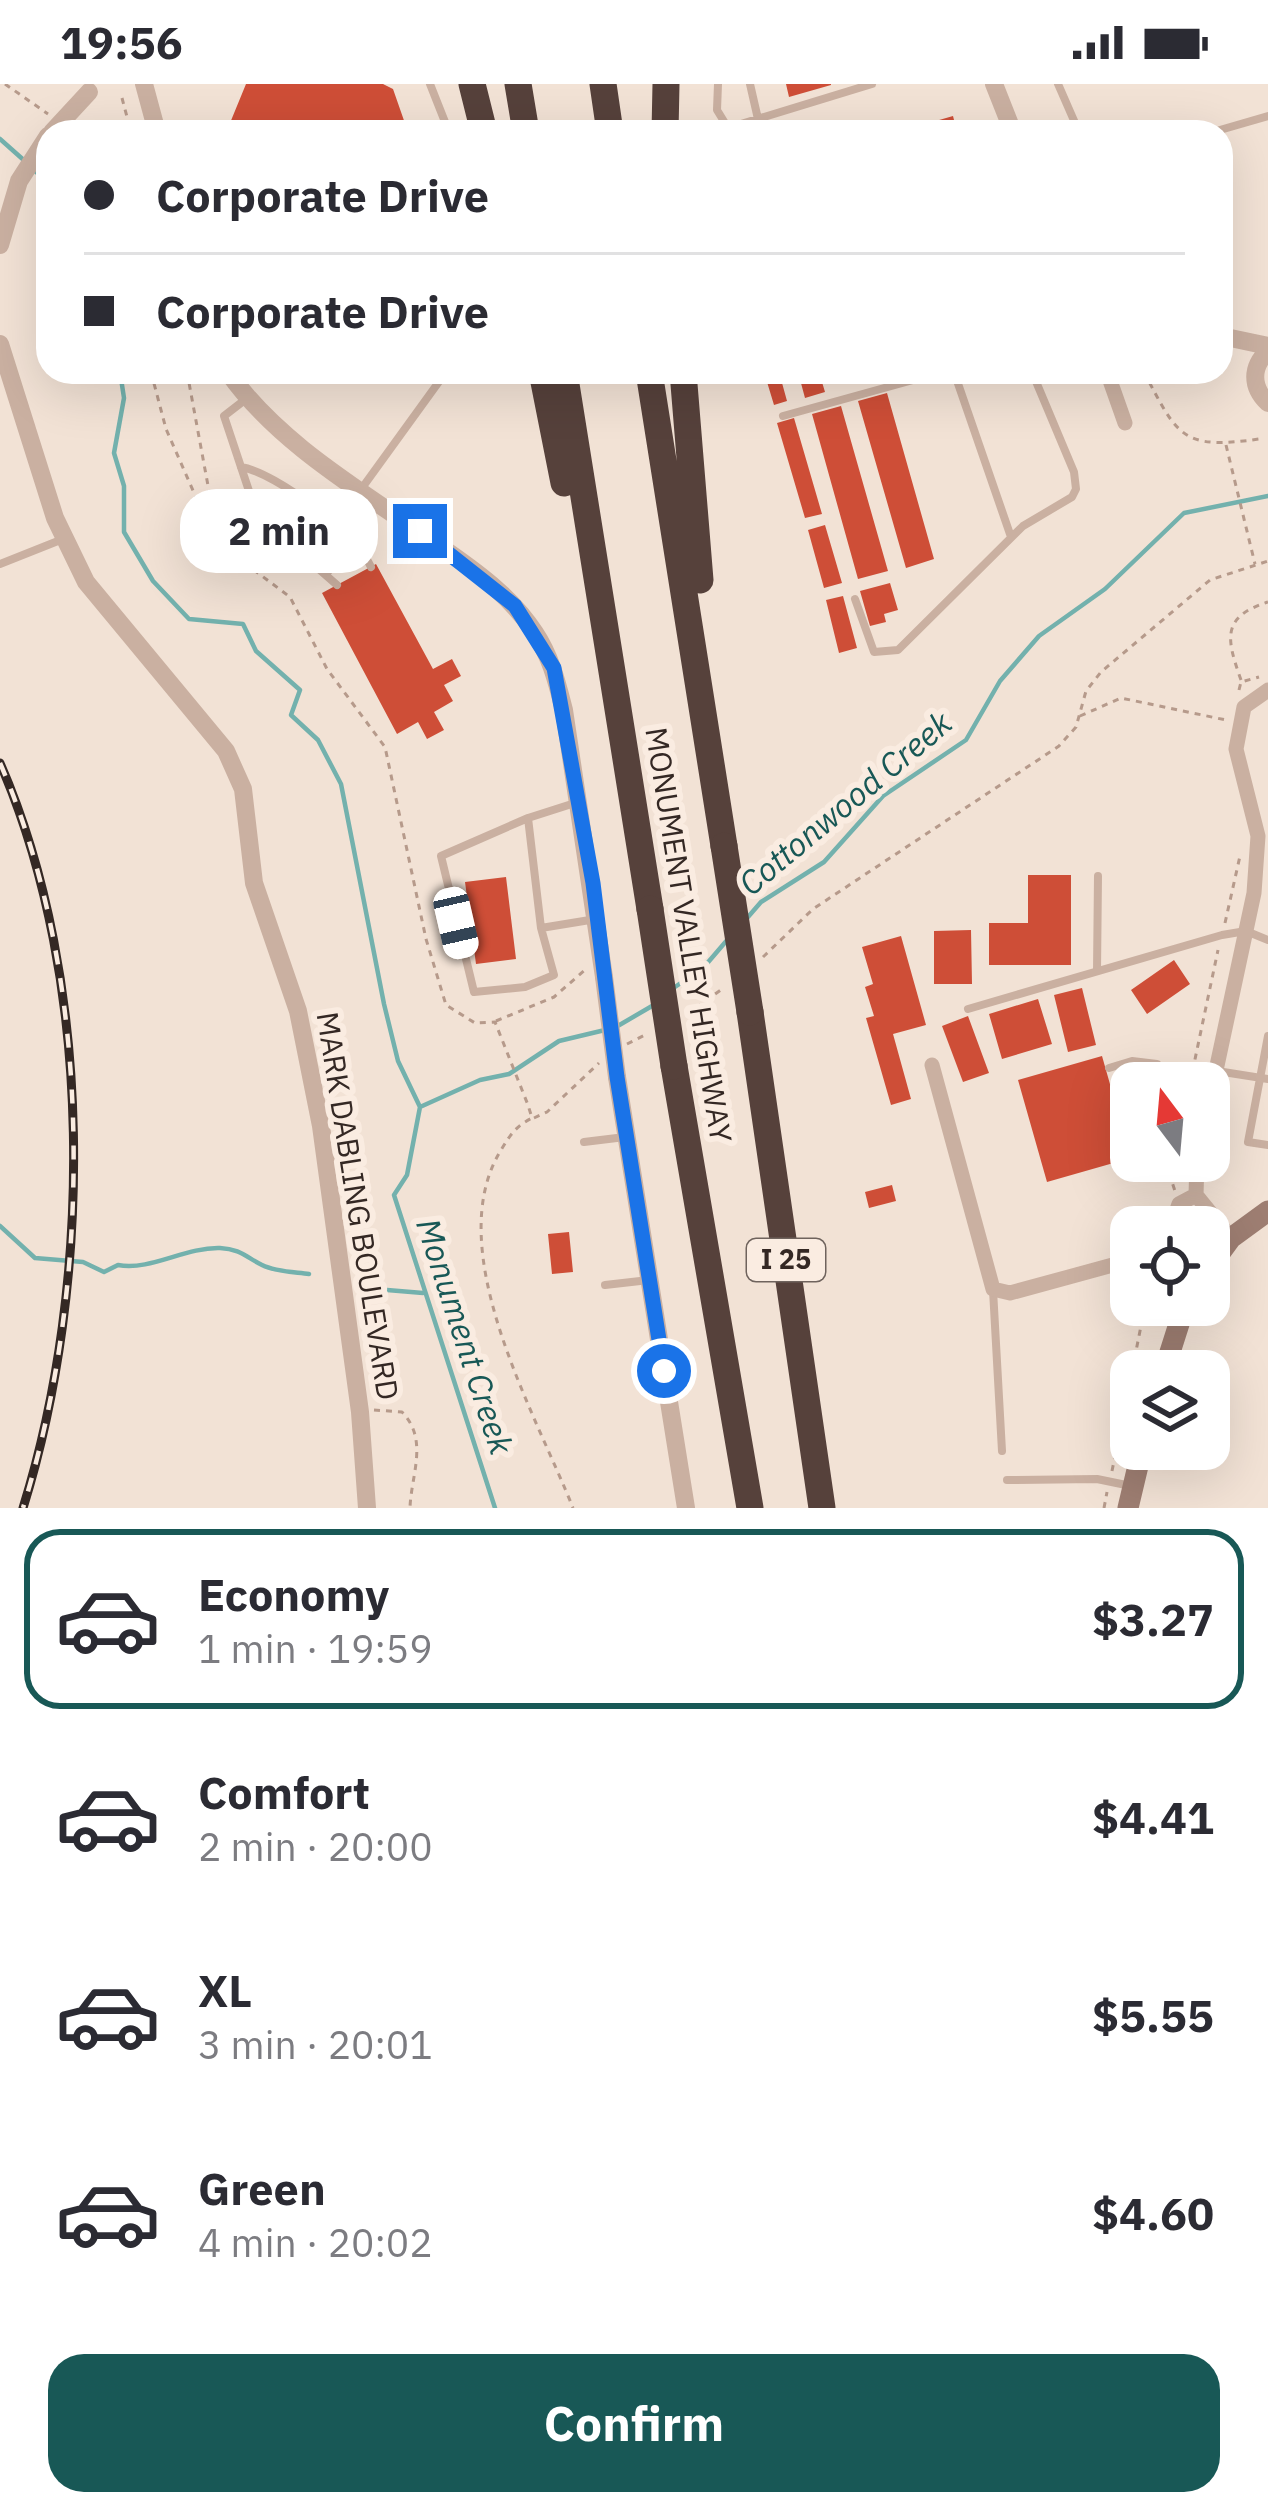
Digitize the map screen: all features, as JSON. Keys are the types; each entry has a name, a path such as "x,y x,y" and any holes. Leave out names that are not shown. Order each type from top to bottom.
{"highway":[{"path":"472,84 481,120"},
{"path":"518,84 524,120"},
{"path":"603,84 608,120"},
{"path":"656,84 664,120"},
{"path":"665,120 666,84"},
{"path":"544,384 589,604 624,744"},
{"name":"MONUMENT VALLEY HIGHWAY","path":"566,384 750,1508"},
{"name":"MONUMENT VALLEY HIGHWAY","path":"651,384 822,1508"},
{"path":"684,384 701,595 704,716"}],"main road":[{"path":"1231,1238 1268,1211"}],"street":[{"path":"144,84 154,120"},
{"path":"994,84 1008,120"},
{"path":"61,120 95,88"},
{"path":"0,245 19,181 36,154"},
{"path":"1233,339 1268,348 1254,376"},
{"name":"MARK DABLING BOULEVARD","path":"0,344 64,539 86,583 226,751 243,788 254,883 298,1012 321,1126 367,1508"},
{"path":"1233,349 1268,403"},
{"path":"237,384 259,412 515,606 554,668 580,802 617,1077 686,1508"},
{"path":"1110,384 1125,423"},
{"path":"1218,1062 1254,893 1258,836 1237,749 1244,707 1268,690"},
{"path":"932,1065 993,1289 1010,1293 1110,1266"},
{"path":"1196,1182 1196,1195 1231,1238"},
{"path":"1178,1206 1196,1195"}],"lane":[{"path":"430,84 444,120"},
{"path":"718,84 717,110 723,120"},
{"path":"750,84 758,119"},
{"path":"755,120 872,84"},
{"path":"1058,84 1074,120"},
{"path":"1233,126 1268,116"},
{"path":"362,488 437,384"},
{"path":"783,416 899,384"},
{"path":"958,384 1011,537"},
{"path":"855,599 874,652 898,650 1011,537 1064,503 1076,489 1071,463 1037,384"},
{"path":"248,398 224,416 257,515 337,585"},
{"path":"241,467 265,471 353,540 371,567"},
{"path":"0,564 64,539"},
{"path":"327,573 353,540"},
{"path":"529,818 541,928 554,976 525,987 474,992 441,856 529,818 580,802"},
{"path":"1097,971 1098,876"},
{"path":"541,928 597,918"},
{"path":"968,1009 1222,935 1246,931 1268,940"},
{"path":"1268,1036 1264,1078 1248,1142 1268,1145"},
{"path":"1230,1073 1264,1078"},
{"path":"584,1142 626,1136"},
{"path":"605,1285 649,1280"},
{"path":"993,1289 1002,1451"},
{"path":"1007,1480 1110,1481 1131,1497"}],"path":[{"path":"5,84 43,120"},
{"path":"122,98 128,120"},
{"path":"155,384 188,482 209,527 230,552 290,596 327,669 385,747 426,938 446,1005 475,1023 495,1022 554,997 601,949"},
{"path":"190,384 208,491 230,552"},
{"path":"1151,384 1181,434 1203,444 1258,440"},
{"path":"1226,444 1255,565"},
{"path":"755,962 813,909 1059,746 1072,733 1094,677 1210,580 1268,561"},
{"path":"1236,695 1241,682 1230,648 1233,625 1243,612 1268,602"},
{"path":"1241,682 1268,674"},
{"path":"1079,716 1121,698 1227,724 1230,709"},
{"path":"1195,1062 1244,839"},
{"path":"672,1022 700,1007 737,977"},
{"path":"495,1022 532,1118"},
{"path":"616,1052 653,1031"},
{"path":"573,1508 524,1388 480,1248 479,1215 490,1168 516,1127 547,1112 598,1063"},
{"path":"359,1412 385,1408 410,1419 418,1449 410,1508"},
{"path":"1104,1508 1112,1470"}],"building":[{"path":"246,84 383,84 393,89 404,120 231,120"},
{"path":"786,84 831,84 831,85 789,97"},
{"path":"768,384 782,384 787,401 774,405"},
{"path":"801,384 823,384 825,392 805,398"},
{"path":"887,393 934,559 906,568 858,401"},
{"path":"841,406 888,571 858,579 812,414"},
{"path":"794,418 822,514 805,518 777,423"},
{"path":"825,525 842,583 824,588 808,530"},
{"path":"376,564 433,669 452,659 461,676 444,685 453,701 434,712 444,730 427,739 418,722 397,734 322,593"},
{"path":"890,583 898,610 884,614 886,622 870,626 860,591"},
{"path":"843,596 857,648 839,653 826,600"},
{"path":"1028,875 1071,875 1071,965 989,965 989,923 1028,923"},
{"path":"506,877 516,959 476,964 465,882"},
{"path":"971,930 972,984 934,984 934,931"},
{"path":"901,936 926,1025 893,1034 911,1099 891,1105 866,1018 874,1016 865,987 873,984 862,947"},
{"path":"1174,960 1190,984 1147,1014 1131,990"},
{"path":"1082,988 1096,1045 1068,1052 1054,995"},
{"path":"1038,999 1052,1044 1002,1059 989,1014"},
{"path":"968,1016 989,1073 963,1082 942,1026"},
{"path":"1102,1056 1110,1084 1110,1164 1047,1182 1018,1080"},
{"path":"892,1185 896,1201 869,1208 865,1192"},
{"path":"569,1232 573,1272 552,1274 548,1234"}],"waterway":[{"name":"Monument Creek","path":"0,139 27,163"},
{"name":"Monument Creek","path":"122,384 124,398 114,453 124,486 124,532 153,581 189,619 243,624 256,651 300,690 291,715 318,740 341,784 384,1004 398,1061 420,1107 407,1175 394,1195 495,1508"},
{"name":"Cottonwood Creek","path":"748,917 761,902 824,862 883,796 966,740 1000,681 1039,636 1105,589 1184,513 1268,496"},
{"name":"Cottonwood Creek","path":"675,987 704,967 728,939"},
{"name":"Cottonwood Creek","path":"616,1027 652,1006"},
{"name":"Cottonwood Creek","path":"420,1107 480,1080 509,1074 559,1041 605,1030"},
{"path":"0,1226 35,1258 83,1262 104,1272 118,1265 143,1265 220,1248 273,1269 309,1274"},
{"path":"387,1290 423,1293"}],"railway":[{"path":"0,763 31,848 54,940 67,1035 73,1133 72,1231 62,1327 46,1420 23,1508"}],"route":[{"path":"420,531 515,606 554,668 593,883 617,1077 664,1371"}]}
